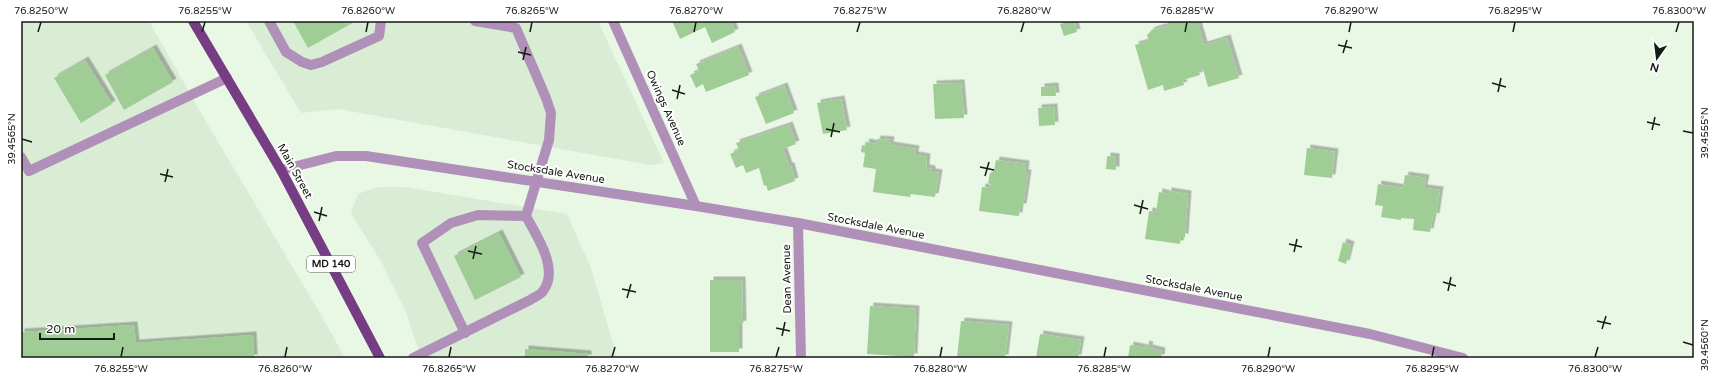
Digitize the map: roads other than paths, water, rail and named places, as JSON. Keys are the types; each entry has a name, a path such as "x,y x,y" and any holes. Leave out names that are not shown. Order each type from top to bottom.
{"main road":[{"name":"Main Street","path":"193,21 281,170 380,358"}],"street":[{"path":"269,21 286,52 302,62 311,65 322,62 379,36 381,21"},
{"path":"413,358 465,333 543,292 549,280 548,262 526,216 549,140 551,113 515,24 475,21"},
{"name":"Owings Avenue","path":"614,21 696,206"},
{"path":"21,157 29,171 226,78"},
{"name":"Stocksdale Avenue","path":"281,170 336,156 366,156 696,206 798,224 1370,334 1463,358"},
{"path":"465,333 422,244 451,223 478,215 526,216"},
{"name":"Dean Avenue","path":"798,224 801,358"}]}
